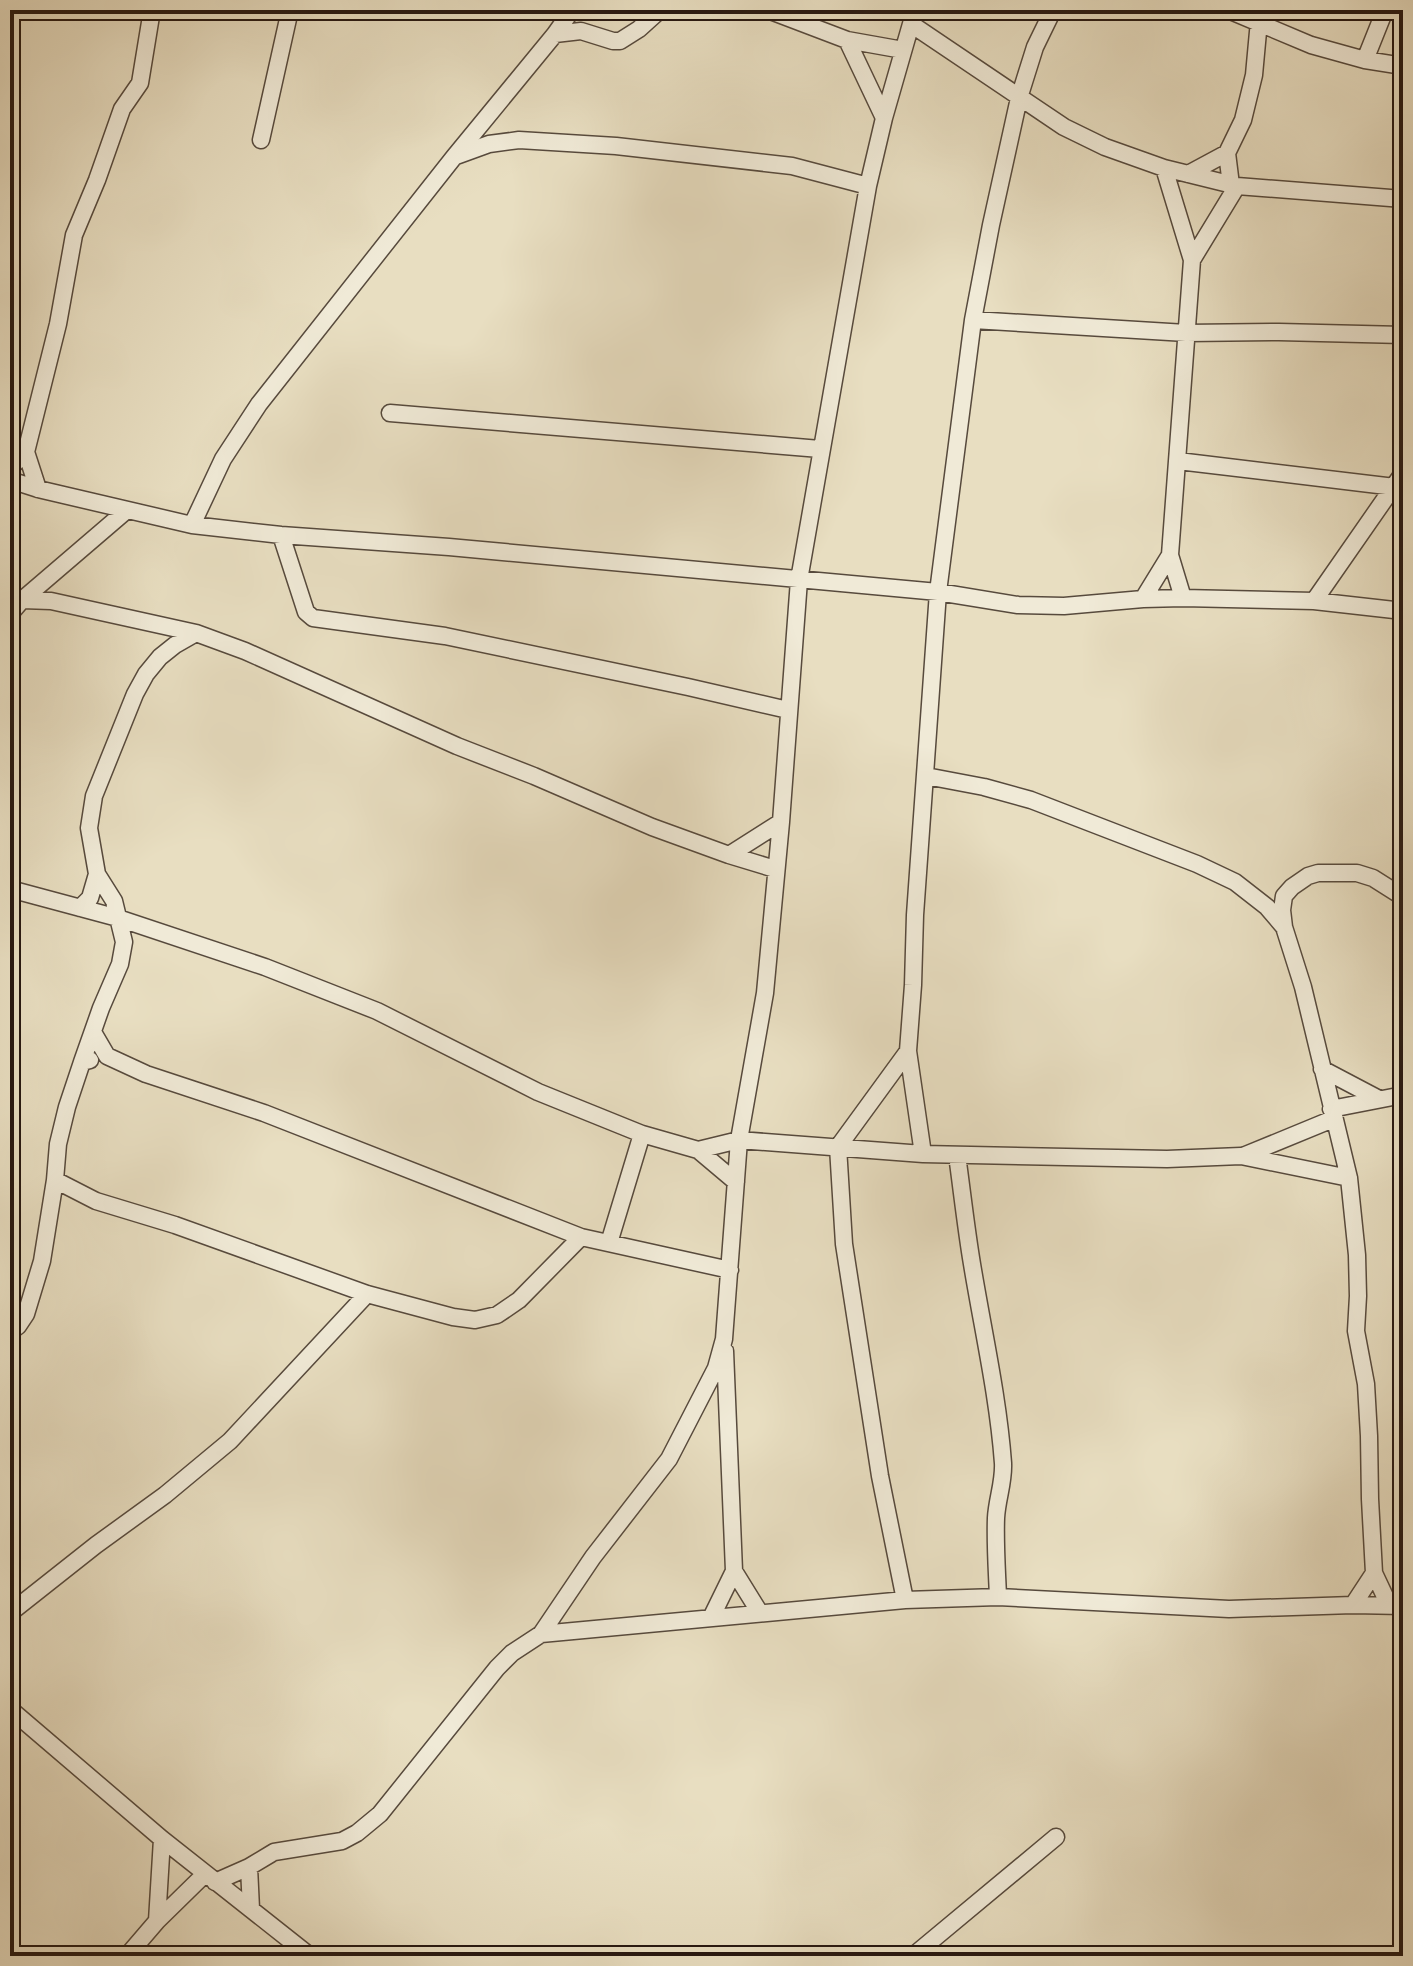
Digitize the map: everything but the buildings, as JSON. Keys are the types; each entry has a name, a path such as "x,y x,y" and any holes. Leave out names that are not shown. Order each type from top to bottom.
{"street":[{"path":"10,468 26,452 58,324 74,235 122,109 140,83 152,10"},
{"path":"261,140 290,10"},
{"path":"192,525 223,459 259,404 572,10"},
{"path":"555,34 575,30 620,41 660,10"},
{"path":"768,10 847,40 903,50"},
{"path":"923,1154 908,1051 938,592 973,320 991,225 1019,98 1035,47 1053,10"},
{"path":"1228,10 1259,16 1311,45 1365,60 1403,66"},
{"path":"1365,60 1385,10"},
{"path":"1188,174 1227,153 1243,120 1254,75 1259,16"},
{"path":"711,1618 734,1571 724,1339 739,1140 765,993 799,580 868,186 913,17 1019,98 1064,127 1105,147 1164,168 1234,186 1403,199"},
{"path":"847,40 884,118"},
{"path":"454,157 489,144 519,140 616,146 792,166 868,186"},
{"path":"1192,260 1234,186 1227,153"},
{"path":"1164,168 1192,260 1170,555 1183,598"},
{"path":"973,320 1186,333 1403,335"},
{"path":"390,413 820,449"},
{"path":"26,452 38,489"},
{"path":"1178,461 1400,483"},
{"path":"10,480 192,525 938,592 1018,605 1064,606 1183,598 1314,601 1403,611"},
{"path":"1314,601 1400,483"},
{"path":"10,614 22,600 127,510"},
{"path":"281,535 306,612 313,618 445,636 788,710"},
{"path":"1143,599 1170,555"},
{"path":"45,580 51,601"},
{"path":"22,600 51,601 196,633 245,651 457,746 652,827 775,869"},
{"path":"10,1332 26,1314 42,1261 58,1144 67,1107 120,964 124,942 114,901 97,874 89,828 94,796 146,674 160,657 196,633"},
{"path":"926,776 1031,800 1197,864 1235,882 1267,907 1284,927"},
{"path":"729,855 781,822"},
{"path":"1396,1606 1374,1573 1366,1384 1356,1331 1357,1255 1349,1178 1282,910 1284,896 1292,887 1308,876 1337,872 1373,878 1403,897"},
{"path":"80,908 90,898 97,874"},
{"path":"10,889 118,918 265,967 377,1011 538,1092 642,1134 698,1150 736,1182"},
{"path":"93,1032 107,1056 146,1074 264,1113 581,1237 730,1270"},
{"path":"905,1600 880,1476 844,1244 838,1147 908,1051"},
{"path":"82,1062 107,1056"},
{"path":"1322,1069 1379,1099"},
{"path":"1241,1156 1332,1114 1403,1095"},
{"path":"609,1243 642,1134"},
{"path":"698,1150 739,1140 923,1154 1167,1159 1241,1156 1349,1178"},
{"path":"957,1155 994,1387 1003,1466 996,1517 998,1597"},
{"path":"55,1180 96,1201 175,1225 367,1294 475,1320 497,1315 519,1300 581,1237"},
{"path":"10,1613 165,1495 230,1441 367,1294"},
{"path":"127,1956 157,1921 210,1878 249,1867 274,1852 342,1841 380,1814 497,1668 512,1653 541,1634 593,1557 669,1459 716,1368 724,1339"},
{"path":"734,1571 760,1613"},
{"path":"1353,1605 1374,1573"},
{"path":"541,1634 905,1600 998,1597 1229,1609 1396,1606"},
{"path":"10,1709 162,1839 310,1956"},
{"path":"913,1956 1056,1837"},
{"path":"157,1921 162,1839"},
{"path":"249,1867 251,1909"}]}
